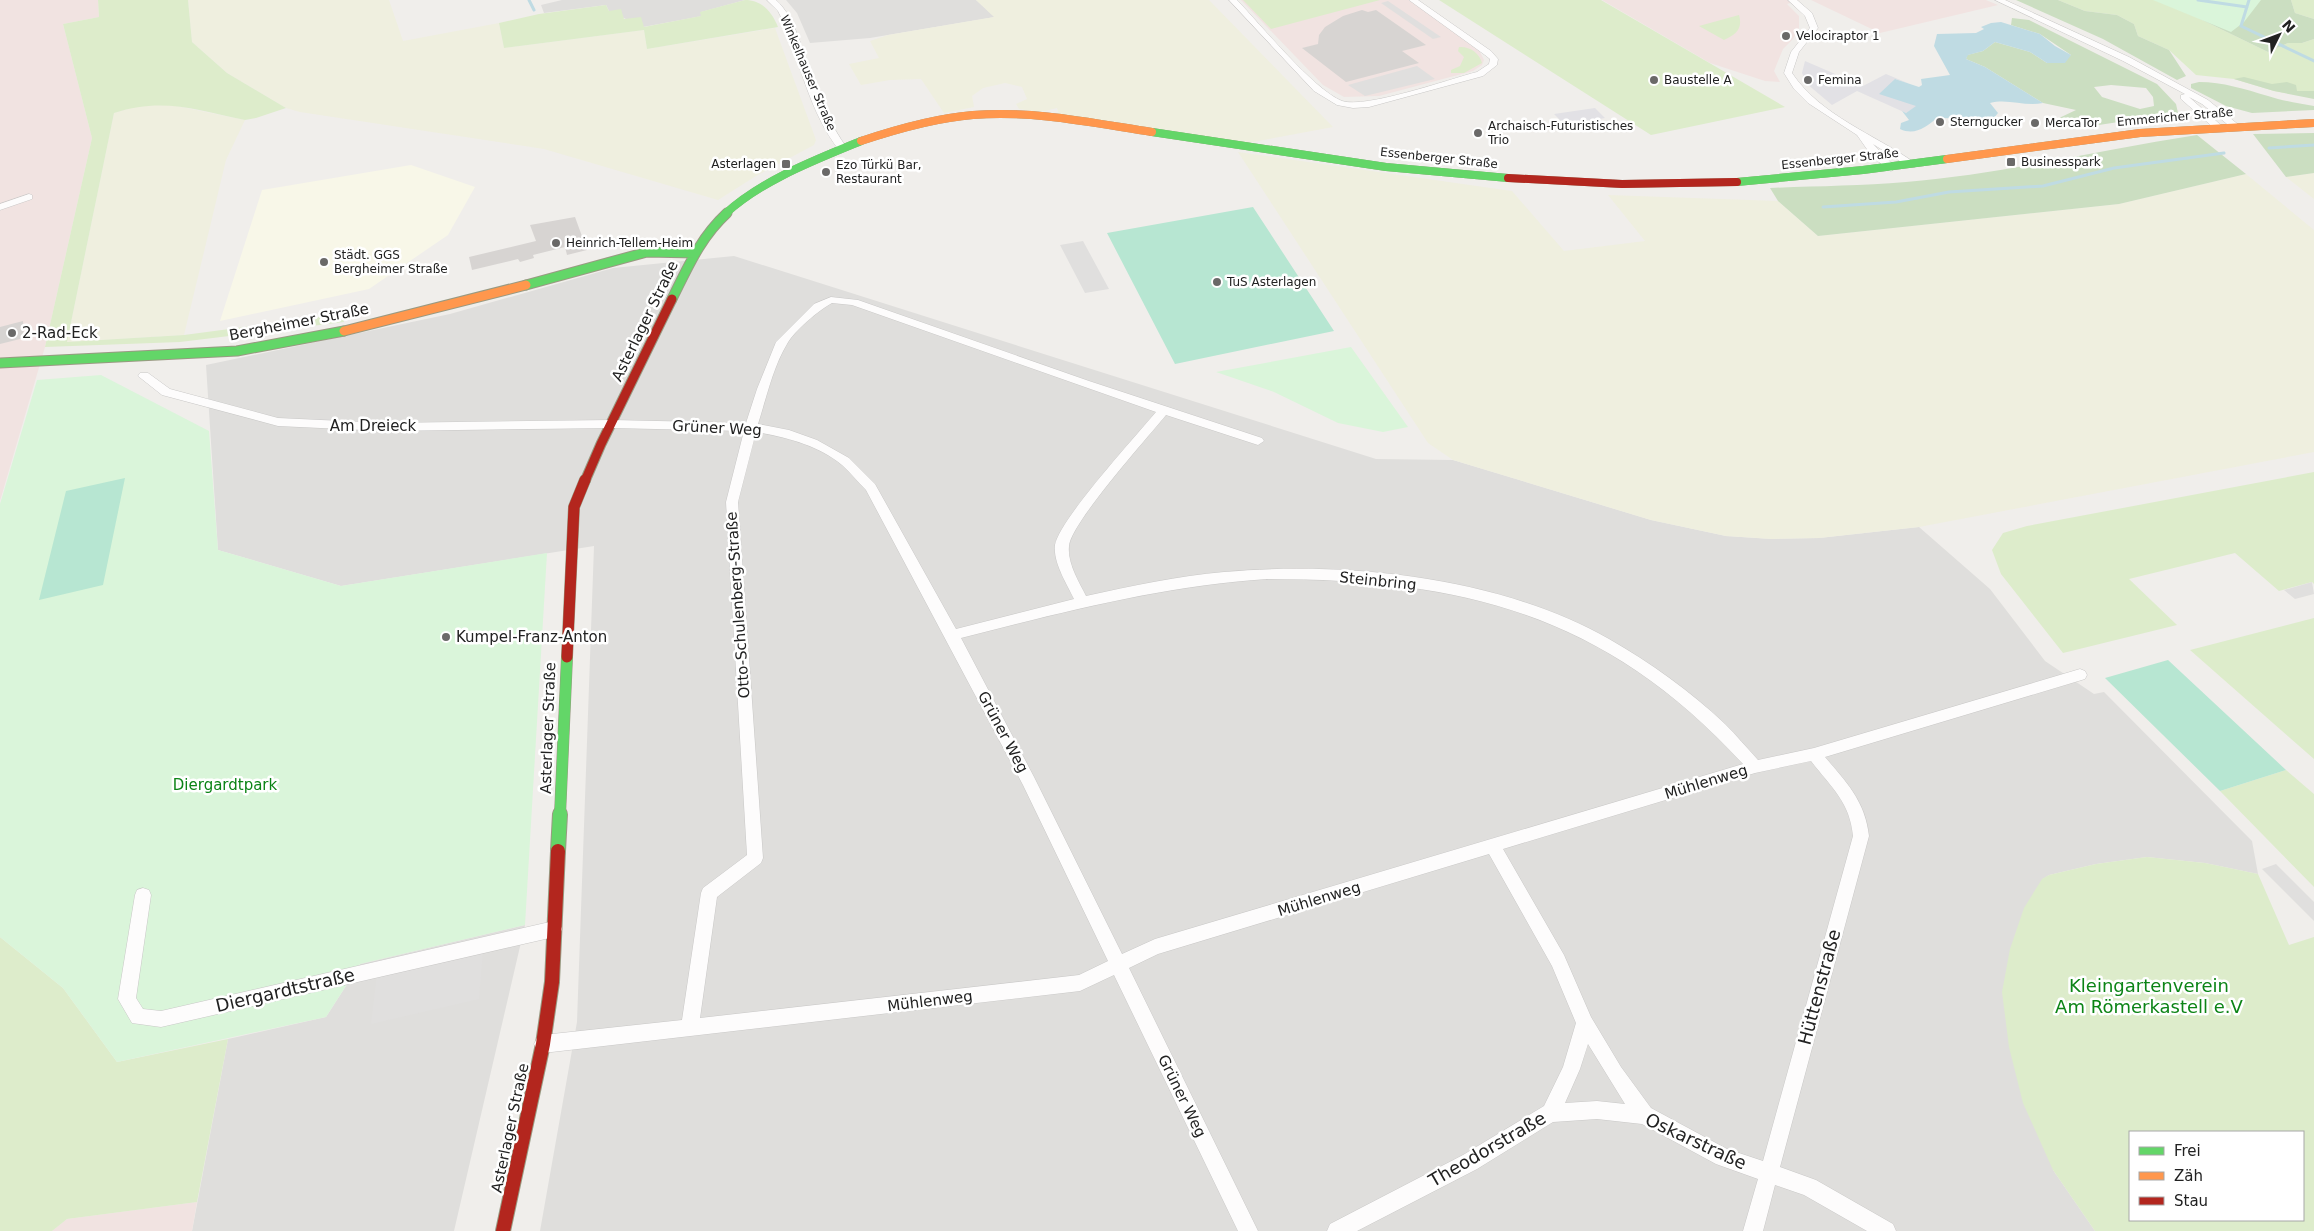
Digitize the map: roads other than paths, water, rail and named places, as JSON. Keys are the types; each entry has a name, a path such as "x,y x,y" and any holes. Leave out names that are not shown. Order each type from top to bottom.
{"main road":[{"name":"Essenberger Straße","path":"842,148 931,123 995,113 1022,114 1388,167 1482,177 1665,186 1891,168 2038,146"},
{"name":"Emmericher Straße","path":"2038,146 2120,135 2218,127 2314,123"},
{"name":"Asterlager Straße","path":"503,1231 544,1044 552,982 574,507 588,473 689,265 716,222 766,186 807,163 842,148"},
{"path":"694,233 716,222"},
{"path":"647,252 673,242"},
{"name":"Bergheimer Straße","path":"0,363 237,351 348,330 598,267 647,252 695,253"},
{"name":"Bergheimer Straße","path":"598,267 624,263 689,265"}],"street":[{"name":"Winkelhauser Straße","path":"771,0 784,15 825,118 842,148"},
{"path":"1233,0 1317,89 1329,98 1353,105 1387,100 1480,74 1493,65 1494,59 1488,53 1413,0"},
{"path":"1792,0 1810,15 1814,28 1795,52 1788,73 1795,86 1830,116 1893,151 1912,165"},
{"path":"1999,0 2126,59 2170,85 2205,102 2235,126"},
{"path":"2170,85 2218,127"},
{"path":"1859,132 1874,154 1891,168"},
{"path":"0,207 29,197"},
{"name":"Otto-Schulenberg-Straße","path":"690,1028 709,893 755,858 732,502 751,427 763,389 782,342 818,306 831,300 854,302 1258,441"},
{"name":"Am Dreieck","path":"144,376 166,392 278,422 385,427 612,424"},
{"path":"1083,603 1067,567 1062,544 1074,520 1164,410"},
{"name":"Grüner Weg","path":"612,424 751,427 789,434 814,443 845,462 871,487 952,635 1029,782 1248,1231"},
{"name":"Steinbring","path":"952,635 1148,588 1223,577 1274,574 1377,579 1437,587 1493,600 1546,616 1586,633 1685,698 1721,729 1755,767"},
{"name":"Mühlenweg","path":"544,1044 1080,983 1155,947 1755,767 1814,754 2080,675"},
{"name":"Hüttenstraße","path":"1753,1231 1861,836 1859,816 1848,796 1814,754"},
{"path":"1493,846 1558,961 1586,1023 1615,1073 1644,1115"},
{"name":"Diergardtstraße","path":"144,894 128,998 138,1017 161,1019 486,943 554,929"},
{"name":"Theodorstraße","path":"1338,1231 1470,1162 1551,1113 1571,1069 1586,1023"},
{"name":"Oskarstraße","path":"1551,1113 1597,1110 1644,1115 1722,1157 1809,1187 1886,1231"}],"water":[{"path":"2001,22 2040,34 2055,46 2071,55 2065,63 2047,63 2030,52 1995,42 1983,51 1968,55 1966,59 1985,67 2043,103 1990,103 1998,113 1993,119 1937,118 1920,130 1911,132 1900,129 1901,123 1909,120 1902,111 1906,113 1916,106 1879,94 1895,79 1919,87 1922,85 1921,79 1950,75 1934,46 1937,34 1976,33 1984,29 1981,27"}],"waterway":[{"path":"529,0 534,10"},
{"path":"2198,0 2247,7"},
{"path":"2247,7 2249,0"},
{"path":"2247,7 2241,26 2314,61"},
{"path":"2269,148 2314,145"},
{"path":"1823,207 1896,202 1949,192 2043,186 2114,168 2224,153"}],"place":[{"name":"Velociraptor 1","path":"1786,36"},
{"name":"Baustelle A","path":"1654,80"},
{"name":"Femina","path":"1808,80"},
{"name":"Sterngucker","path":"1940,122"},
{"name":"MercaTor","path":"2035,123"},
{"name":"Archaisch-Futuristisches Trio","path":"1478,133"},
{"name":"Businesspark","path":"2011,162"},
{"name":"Asterlagen","path":"786,164"},
{"name":"Ezo Türkü Bar, Restaurant","path":"826,172"},
{"name":"Heinrich-Tellem-Heim","path":"556,243"},
{"name":"Städt. GGS Bergheimer Straße","path":"324,262"},
{"name":"TuS Asterlagen","path":"1217,282"},
{"name":"2-Rad-Eck","path":"12,333"},
{"name":"Kumpel-Franz-Anton","path":"446,637"}],"park label":[{"name":"Diergardtpark","path":"225,785"},
{"name":"Kleingartenverein Am Römerkastell e.V","path":"2149,995"}]}
